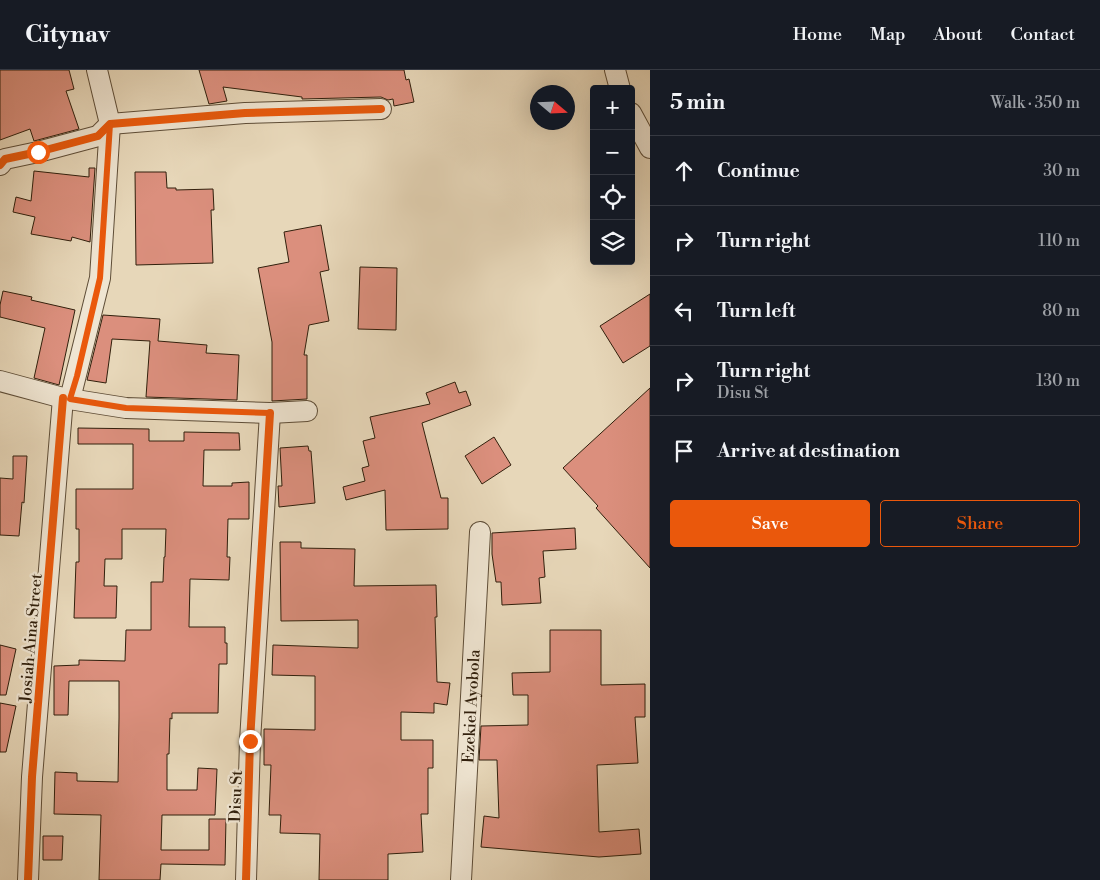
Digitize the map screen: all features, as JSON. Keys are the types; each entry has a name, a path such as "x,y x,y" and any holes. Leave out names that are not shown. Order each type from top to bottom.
{"street":[{"name":"Josiah Aina Street","path":"28,880 32,777 66,398 77,376 100,278 110,124 97,70"},
{"path":"616,70 619,85"},
{"path":"0,165 5,159 98,136 110,124 245,113 381,109"},
{"path":"635,120 650,148"},
{"path":"0,381 66,398 126,408 270,413 307,411"},
{"name":"Disu St","path":"246,880 250,741 270,413"},
{"name":"Ezekiel Ayobola","path":"461,880 480,532"}],"building":[{"path":"0,70 69,70 74,89 66,91 79,129 34,141 30,129 0,140"},
{"path":"199,70 404,70 406,80 409,79 414,102 394,106 393,99 388,100 381,97 302,99 302,97 223,87 227,101 209,104"},
{"path":"89,168 95,168 90,242 72,237 71,241 31,234 35,217 13,212 16,197 31,201 34,171 89,177"},
{"path":"135,172 166,172 167,188 176,188 176,190 213,189 214,210 211,210 213,263 136,265"},
{"path":"321,225 329,270 320,272 329,321 309,325 304,355 307,355 307,399 272,401 272,342 258,268 289,262 284,232"},
{"path":"360,267 397,268 396,330 358,329"},
{"path":"3,291 32,297 31,300 75,310 59,385 34,378 45,328 0,317"},
{"path":"650,294 650,346 623,363 600,326"},
{"path":"103,315 160,319 158,341 207,345 206,353 239,355 237,400 146,397 150,341 112,339 106,383 87,380"},
{"path":"455,382 459,393 466,391 471,405 422,423 441,498 448,498 448,529 386,530 385,490 346,500 343,487 365,481 362,468 369,466 363,441 375,438 370,417 430,404 426,393"},
{"path":"650,388 650,568 563,468"},
{"path":"78,428 149,429 149,441 184,441 184,432 239,433 240,450 204,450 203,486 232,486 232,483 249,482 249,519 228,519 227,557 230,557 229,580 190,579 189,627 225,627 227,664 219,664 218,713 172,713 172,719 170,718 169,754 167,754 167,790 197,790 198,768 217,769 215,815 162,815 161,850 209,850 209,819 226,819 225,865 161,864 160,880 99,880 101,815 54,814 55,772 77,773 77,781 118,782 119,681 69,681 68,715 54,715 54,666 79,665 79,660 125,661 126,630 151,630 151,582 163,582 165,557 166,529 122,529 122,559 105,559 104,586 117,586 116,618 74,618 76,562 79,562 79,529 76,529 76,489 133,489 133,444 78,444"},
{"path":"494,437 511,465 482,484 465,456"},
{"path":"308,446 309,451 311,451 315,503 279,507 278,486 282,486 280,448"},
{"path":"13,456 27,456 24,503 22,502 19,536 0,535 0,478 13,479"},
{"path":"575,528 576,549 543,551 545,577 539,578 541,603 502,605 501,582 496,582 492,554 492,533"},
{"path":"280,542 301,542 301,548 355,549 354,586 436,585 437,682 450,683 447,705 434,703 434,713 401,712 401,740 433,740 433,768 428,768 428,814 421,814 423,852 388,854 388,880 319,880 320,834 280,833 281,815 269,815 271,765 264,765 264,729 315,730 315,676 272,675 273,645 358,648 358,620 281,621"},
{"path":"550,630 601,630 601,685 645,684 645,717 635,717 638,763 597,765 599,832 639,829 641,854 599,857 481,847 484,816 499,818 497,760 479,760 481,726 528,725 528,695 513,695 512,673 550,672"},
{"path":"0,645 16,649 6,695 0,695"},
{"path":"0,703 16,706 6,752 0,752"},
{"path":"43,836 63,836 62,860 43,860"}],"cycle path":[{"path":"0,165 5,159 98,136 110,124 245,113 381,109"},
{"path":"28,880 32,777 63,398"},
{"path":"246,880 250,741 270,413"}],"route":[{"path":"38,152 98,136 110,124 100,278 70,399 126,408 270,413 250,741"}]}
